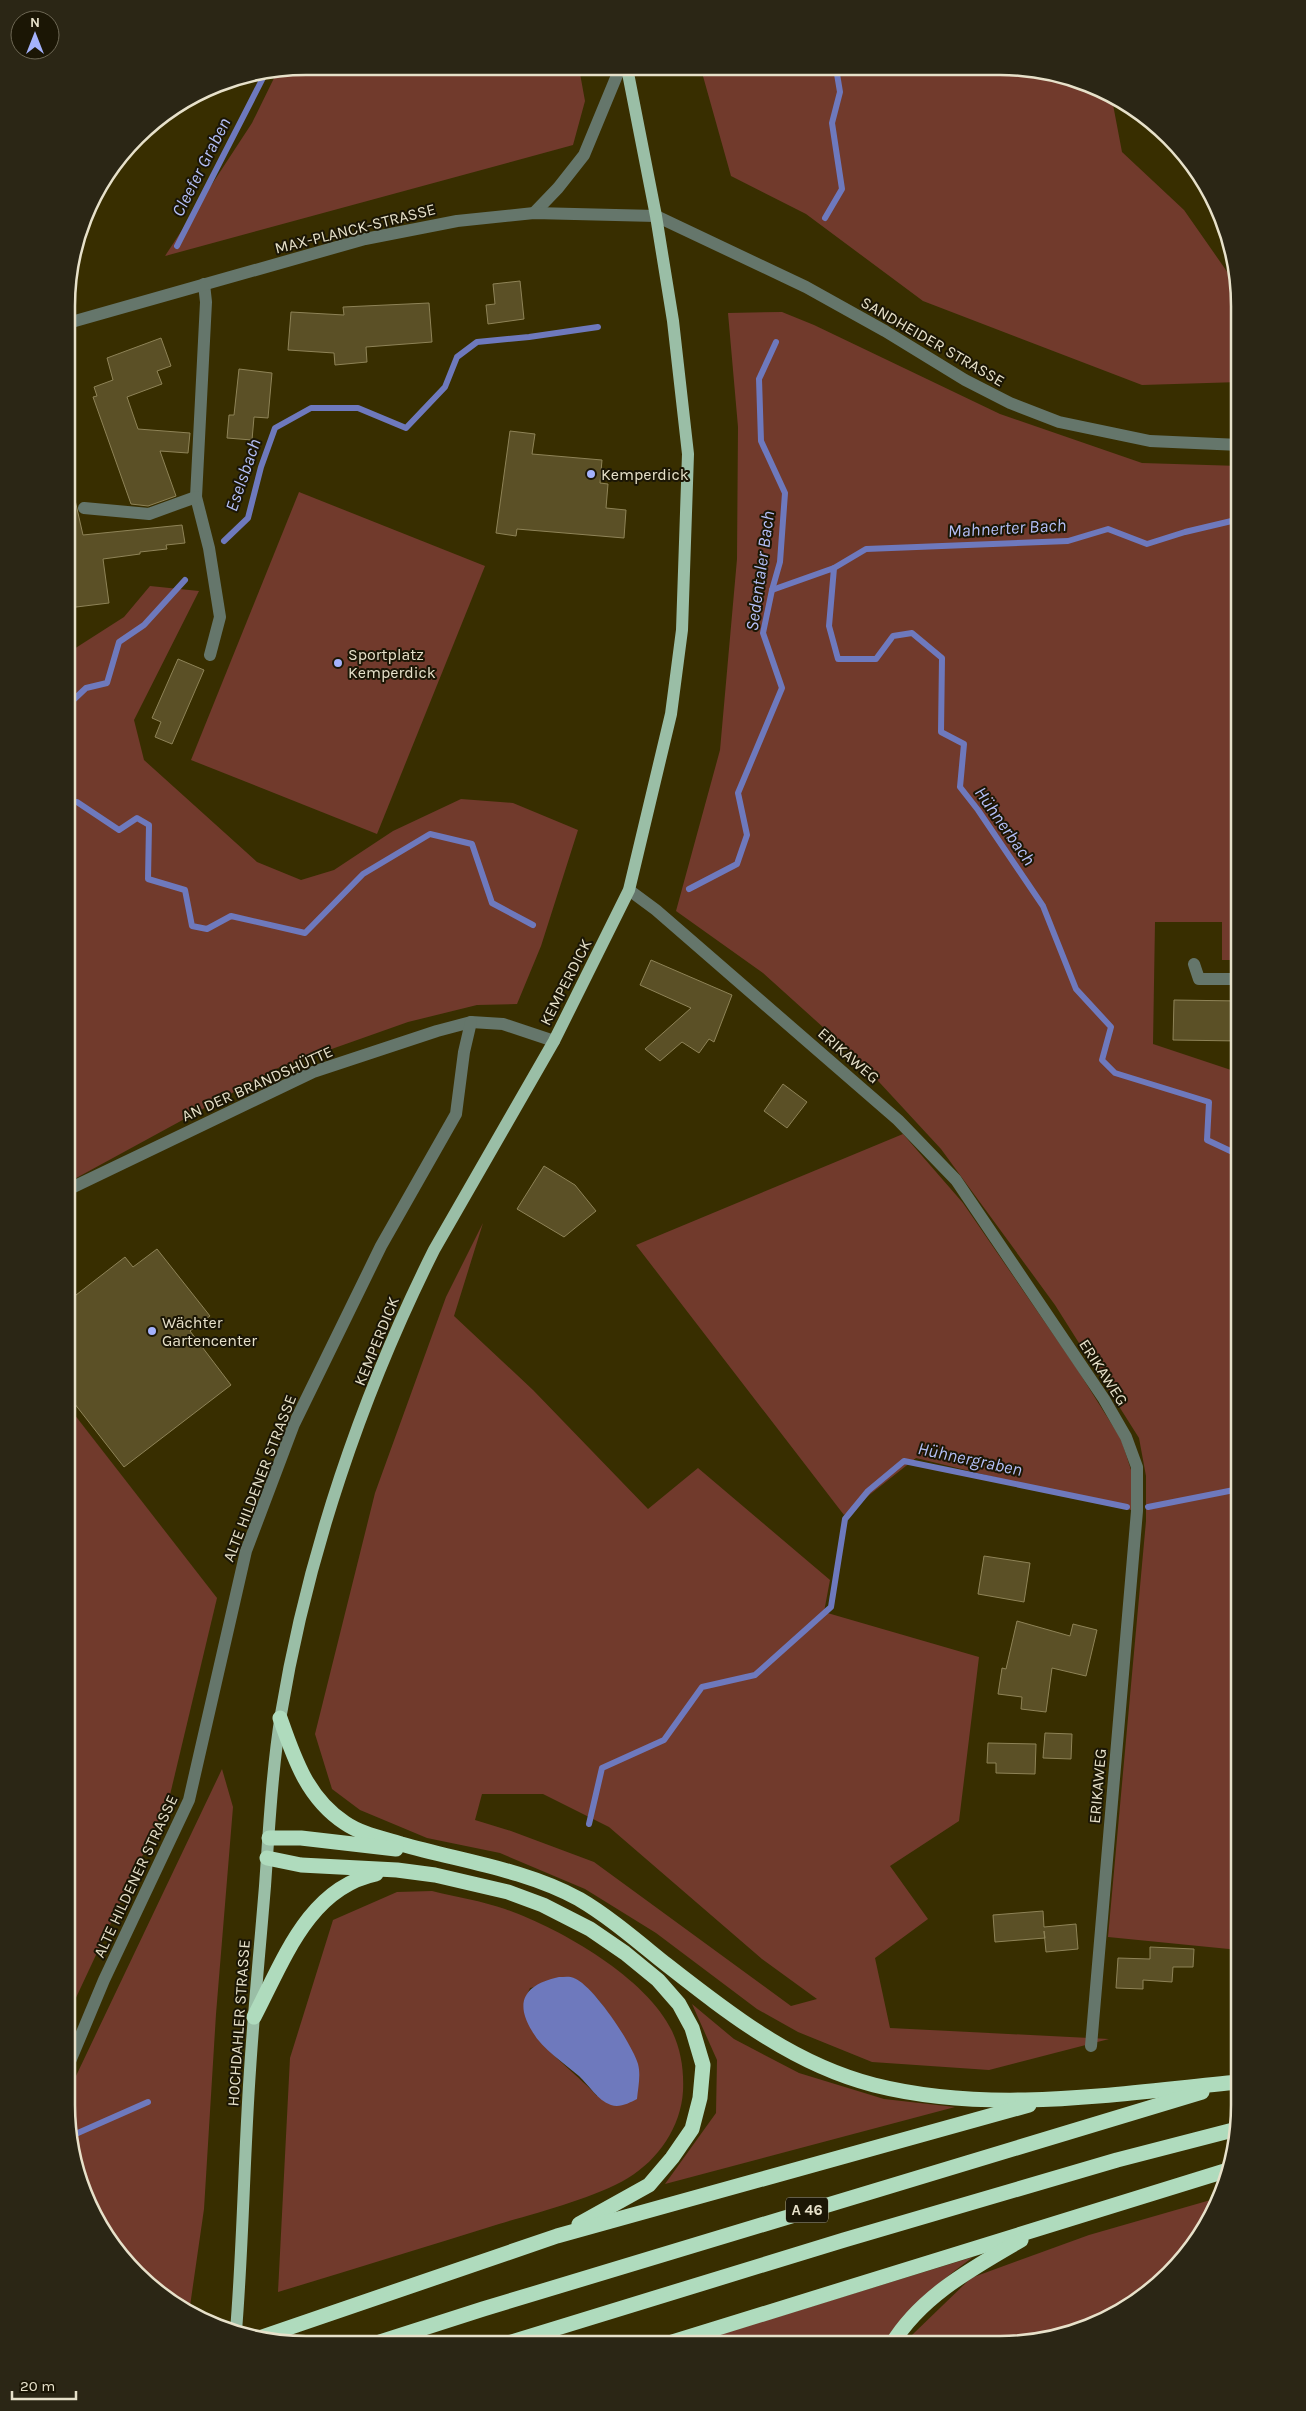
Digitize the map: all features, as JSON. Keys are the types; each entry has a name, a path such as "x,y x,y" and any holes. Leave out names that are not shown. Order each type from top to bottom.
{"highway":[{"path":"280,1718 295,1762 311,1791 328,1811 347,1825 370,1835 432,1853 493,1866 578,1899 630,1935 756,2032 835,2073 874,2085 916,2093 1043,2101 1231,2083"},
{"path":"269,1838 301,1838 432,1853"},
{"path":"267,1858 301,1866 396,1870 468,1881 508,1892 543,1905 590,1929 625,1953 658,1980 679,2004 692,2028 702,2065 700,2098 692,2129 672,2158 649,2185 557,2236"},
{"path":"254,2017 294,1941 314,1910 335,1890 358,1878 396,1870"},
{"name":"A 46","path":"399,2336 1035,2141 1231,2084"},
{"path":"272,2333 557,2236 1043,2101"},
{"name":"A 46","path":"531,2336 844,2240 1117,2160 1230,2130"},
{"path":"692,2336 1221,2172"},
{"path":"897,2336 904,2325 932,2298 972,2269 1044,2226"}],"main road":[{"name":"KEMPERDICK","path":"280,1718 304,1601 336,1493 368,1404 417,1285 434,1250 554,1041 629,890 671,714 682,630 688,454 673,321 656,216 628,75"},
{"name":"HOCHDAHLER STRASSE","path":"236,2325 254,2017 280,1718"}],"street":[{"path":"534,213 558,188 584,155 617,75"},
{"name":"MAX-PLANCK-STRASSE","path":"75,322 204,284 393,233 457,220 534,213 656,216"},
{"name":"SANDHEIDER STRASSE","path":"656,216 806,287 885,331 964,380 1010,403 1059,422 1140,440 1231,445"},
{"path":"204,284 206,302 196,497 209,548 220,617 210,655"},
{"path":"84,508 149,514 196,497"},
{"name":"ERIKAWEG","path":"629,890 656,910 898,1120 956,1180 1104,1399 1126,1437 1137,1467 1138,1511 1091,2046"},
{"path":"1194,964 1199,979 1231,979"},
{"name":"AN DER BRANDSHÜTTE","path":"75,1186 313,1072 437,1031 471,1022 503,1024 554,1041"},
{"name":"ALTE HILDENER STRASSE","path":"75,2049 104,1980 189,1800 246,1551 294,1424 381,1246 456,1114 464,1052 471,1022"}],"shaded area":[{"path":"291,75 580,75 585,101 573,145 165,256 252,123 274,77"},
{"path":"703,75 1015,75 1045,79 1074,87 1113,105 1122,152 1184,210 1228,273 1231,291 1231,382 1142,385 923,301 806,214 731,176"},
{"path":"782,312 814,325 1000,414 1142,463 1231,466 1231,960 1222,960 1222,922 1155,922 1153,1044 1231,1070 1231,1949 1108,1937 1146,1521 1146,1476 1139,1438 1055,1305 941,1149 855,1056 763,973 676,911 720,750 737,559 738,427 728,313"},
{"name":"Sportplatz Kemperdick","path":"299,492 485,566 377,834 191,760"},
{"path":"150,586 199,591 134,720 144,760 257,862 301,880 334,870 393,831 461,799 513,803 578,830 541,946 517,1004 477,1005 408,1022 278,1068 75,1179 75,648 124,617"},
{"path":"903,1134 963,1203 1077,1369 1121,1439 1132,1473 1131,1510 916,1458 844,1515 636,1245"},
{"path":"483,1223 454,1316 533,1390 648,1509 698,1468 830,1580 824,1612 979,1657 959,1821 890,1866 928,1919 875,1958 890,2028 1109,2039 989,2070 872,2062 798,2032 757,2009 656,1933 585,1889 500,1853 427,1838 360,1810 332,1789 315,1734 375,1493 446,1297","holes":["482,1794 543,1794 609,1827 762,1959 817,1999 791,2006 594,1862 511,1831 475,1820"]},
{"path":"75,1415 217,1598 169,1799 75,2000"},
{"path":"222,1769 233,1807 216,2014 204,2209 190,2305 165,2288 132,2257 114,2233 99,2207 87,2179 79,2150 75,2120 75,2078"},
{"path":"432,1891 478,1901 527,1917 575,1942 622,1974 643,1992 660,2011 675,2038 680,2053 683,2075 683,2091 678,2117 666,2141 649,2162 628,2178 599,2192 547,2210 278,2292 290,2058 333,1920 397,1892","holes":["574,1978 584,1985 605,2009 630,2047 597,2096 546,2047 535,2033 528,2019 526,2004 530,1988"]},
{"path":"692,2004 734,2039 799,2073 884,2099 955,2107 665,2184 716,2113 717,2060"},
{"path":"1210,2200 1192,2233 1174,2257 1141,2288 1102,2312 1060,2328 1015,2336 911,2336 971,2278 1089,2235"},
{"path":"973,2257 913,2307 889,2336 715,2336"}],"water":[{"path":"559,1977 572,1977 582,1983 601,2003 620,2030 639,2068 637,2099 618,2106 606,2103 536,2038 526,2020 524,2002 526,1995 539,1984"}],"building":[{"path":"520,281 524,319 488,324 486,305 495,304 493,284"},
{"path":"429,303 432,342 366,347 367,362 335,365 334,353 288,350 291,312 344,315 343,307"},
{"path":"161,338 171,366 157,371 162,384 127,397 138,429 190,433 188,453 160,451 176,496 148,506 131,504 93,397 97,396 94,387 113,380 107,358"},
{"path":"239,369 272,373 268,418 254,417 252,440 227,438 229,415 234,415"},
{"path":"510,431 535,434 532,454 602,460 600,483 608,484 606,508 626,510 624,538 517,529 516,536 496,533"},
{"path":"75,500 83,535 182,525 185,543 166,545 167,549 103,559 109,603 75,607"},
{"path":"178,659 204,670 172,744 155,737 161,722 152,718"},
{"path":"651,960 732,995 714,1042 709,1039 699,1053 682,1042 660,1061 645,1049 691,1008 640,985"},
{"path":"1174,1000 1231,1001 1231,1041 1173,1040"},
{"path":"783,1084 807,1102 787,1128 764,1111"},
{"path":"544,1166 575,1185 596,1211 564,1237 517,1209"},
{"path":"157,1249 210,1316 190,1331 231,1385 124,1467 75,1404 75,1296 125,1257 133,1267"},
{"path":"984,1556 1030,1563 1024,1602 978,1594"},
{"path":"1017,1621 1070,1636 1073,1624 1097,1630 1086,1676 1052,1668 1046,1712 1021,1709 1022,1697 998,1694 1002,1668 1006,1669"},
{"path":"1045,1733 1072,1734 1071,1759 1043,1758"},
{"path":"988,1743 1036,1744 1035,1774 996,1773 996,1763 987,1763"},
{"path":"1043,1911 1044,1927 1076,1924 1078,1949 1046,1952 1045,1938 995,1942 993,1915"},
{"path":"1150,1947 1194,1949 1193,1967 1173,1967 1172,1982 1143,1980 1143,1989 1116,1988 1118,1958 1150,1959"}],"waterway":[{"name":"Sedentaler Bach","path":"825,218 842,189 832,123 840,92 837,75"},
{"name":"Cleefer Graben","path":"177,246 263,79"},
{"name":"Eselsbach","path":"224,541 248,518 261,467 275,428 311,408 358,408 406,428 445,387 457,357 477,342 598,327"},
{"name":"Sedentaler Bach","path":"689,889 737,864 747,835 738,793 782,688 763,633 780,562 785,493 761,441 759,379 776,342"},
{"name":"Mahnerter Bach","path":"834,568 866,549 1068,541 1108,529 1147,544 1185,532 1231,521"},
{"name":"Hühnerbach","path":"772,590 834,568 829,626 838,659 876,659 893,636 912,633 942,658 941,732 964,744 960,787 978,810 1043,906 1076,989 1111,1027 1102,1060 1115,1073 1209,1102 1207,1140 1231,1151"},
{"name":"Eselsbach","path":"75,698 86,688 107,683 119,642 144,625 185,580"},
{"name":"Sedentaler Bach","path":"75,802 119,830 137,818 149,825 148,879 185,890 192,926 207,929 231,916 305,933 363,874 430,834 472,844 492,903 533,925"},
{"name":"Hühnergraben","path":"589,1824 602,1768 664,1740 702,1687 755,1675 831,1607 845,1519 868,1491 904,1461 1127,1507"},
{"name":"Hühnergraben","path":"1148,1507 1231,1491"},
{"name":"Hühnergraben","path":"77,2133 148,2102"}],"place":[{"name":"Kemperdick","path":"591,474"},
{"name":"Sportplatz Kemperdick","path":"338,663"},
{"name":"Wächter Gartencenter","path":"152,1331"}]}
